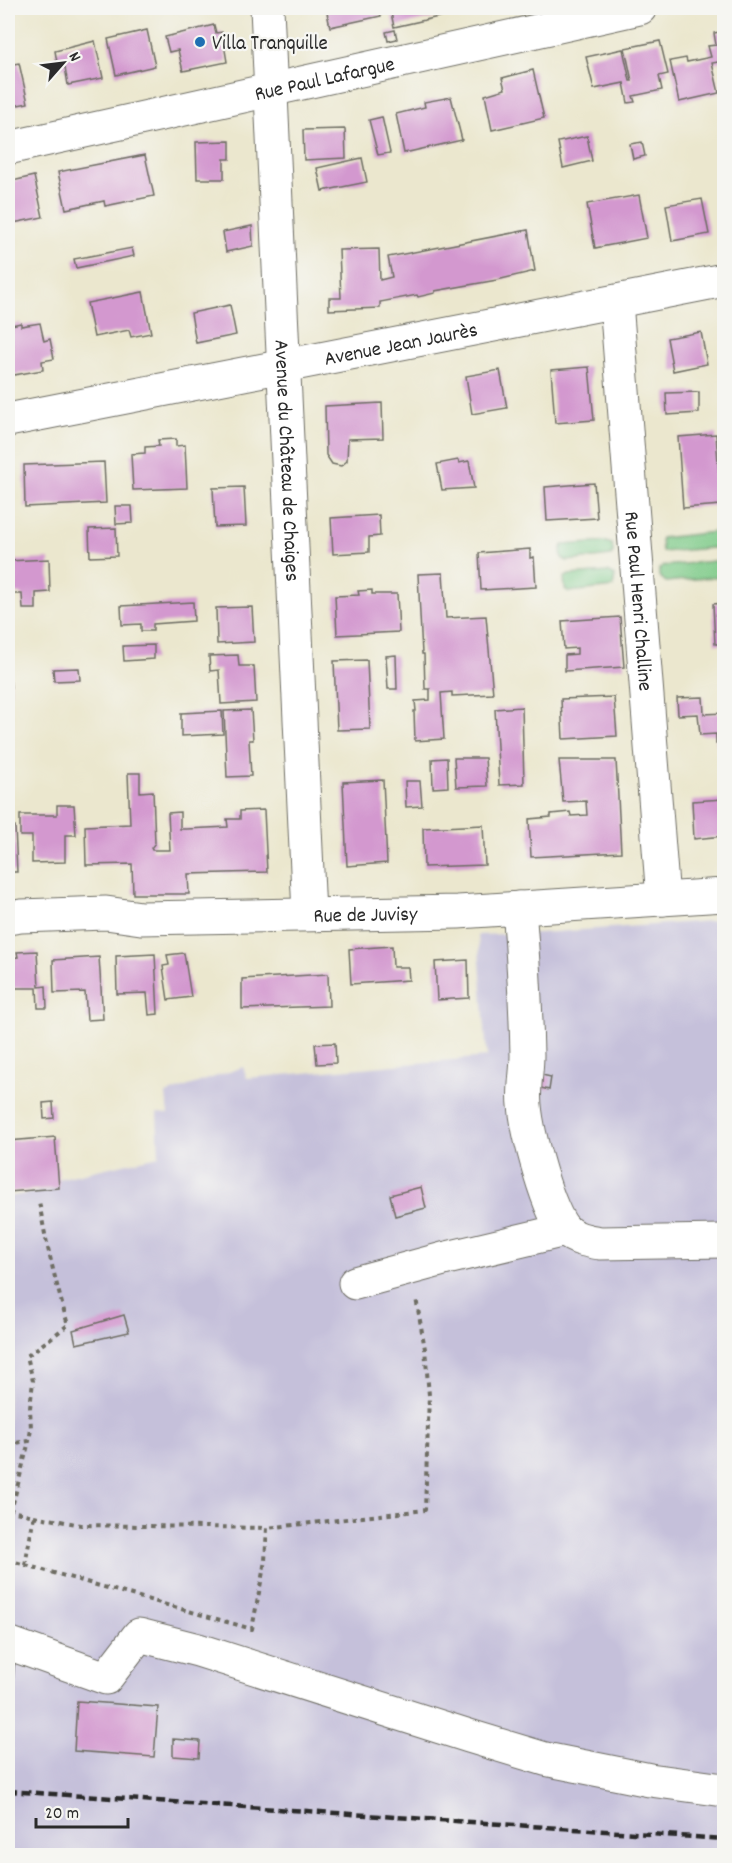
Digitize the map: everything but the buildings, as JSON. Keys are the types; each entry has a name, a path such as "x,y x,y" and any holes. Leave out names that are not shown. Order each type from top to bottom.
{"street":[{"name":"Avenue du Château de Chaiges","path":"267,8 309,914"},
{"name":"Rue Paul Lafargue","path":"8,148 640,8"},
{"name":"Avenue Jean Jaurès","path":"8,420 724,280"},
{"name":"Rue Paul Henri Challine","path":"616,302 663,899"},
{"name":"Rue de Juvisy","path":"8,918 106,913 141,918 447,912 724,895"},
{"path":"519,908 527,1057 524,1104 528,1127 549,1202 565,1230 580,1239 600,1243 724,1241"},
{"path":"355,1283 565,1230"},
{"path":"8,1643 106,1678 139,1635 198,1650 545,1759 650,1780 724,1790"}],"path":[{"path":"39,1201 54,1280 68,1325 27,1356 33,1381 30,1408 31,1429 11,1511 81,1525 267,1528 425,1510 429,1395 423,1333 408,1269"},
{"path":"8,1444 29,1441"},
{"path":"25,1565 34,1516"},
{"path":"8,1560 252,1629 265,1561 267,1528"}],"shaded area":[{"path":"724,920 724,1855 8,1856 8,1197 59,1188 58,1179 159,1156 157,1113 168,1114 166,1094 243,1067 247,1078 487,1057 478,935"}],"green space":[{"path":"724,531 724,547 662,552 661,538"},
{"path":"606,542 612,544 611,556 567,561 562,558 563,545"},
{"path":"724,560 724,576 666,582 659,576 659,569 664,566"},
{"path":"608,572 615,576 613,587 569,592 565,589 564,578 569,575"}],"railway":[{"path":"8,1791 724,1839"}],"place":[{"name":"Villa Tranquille","path":"200,42"}]}
